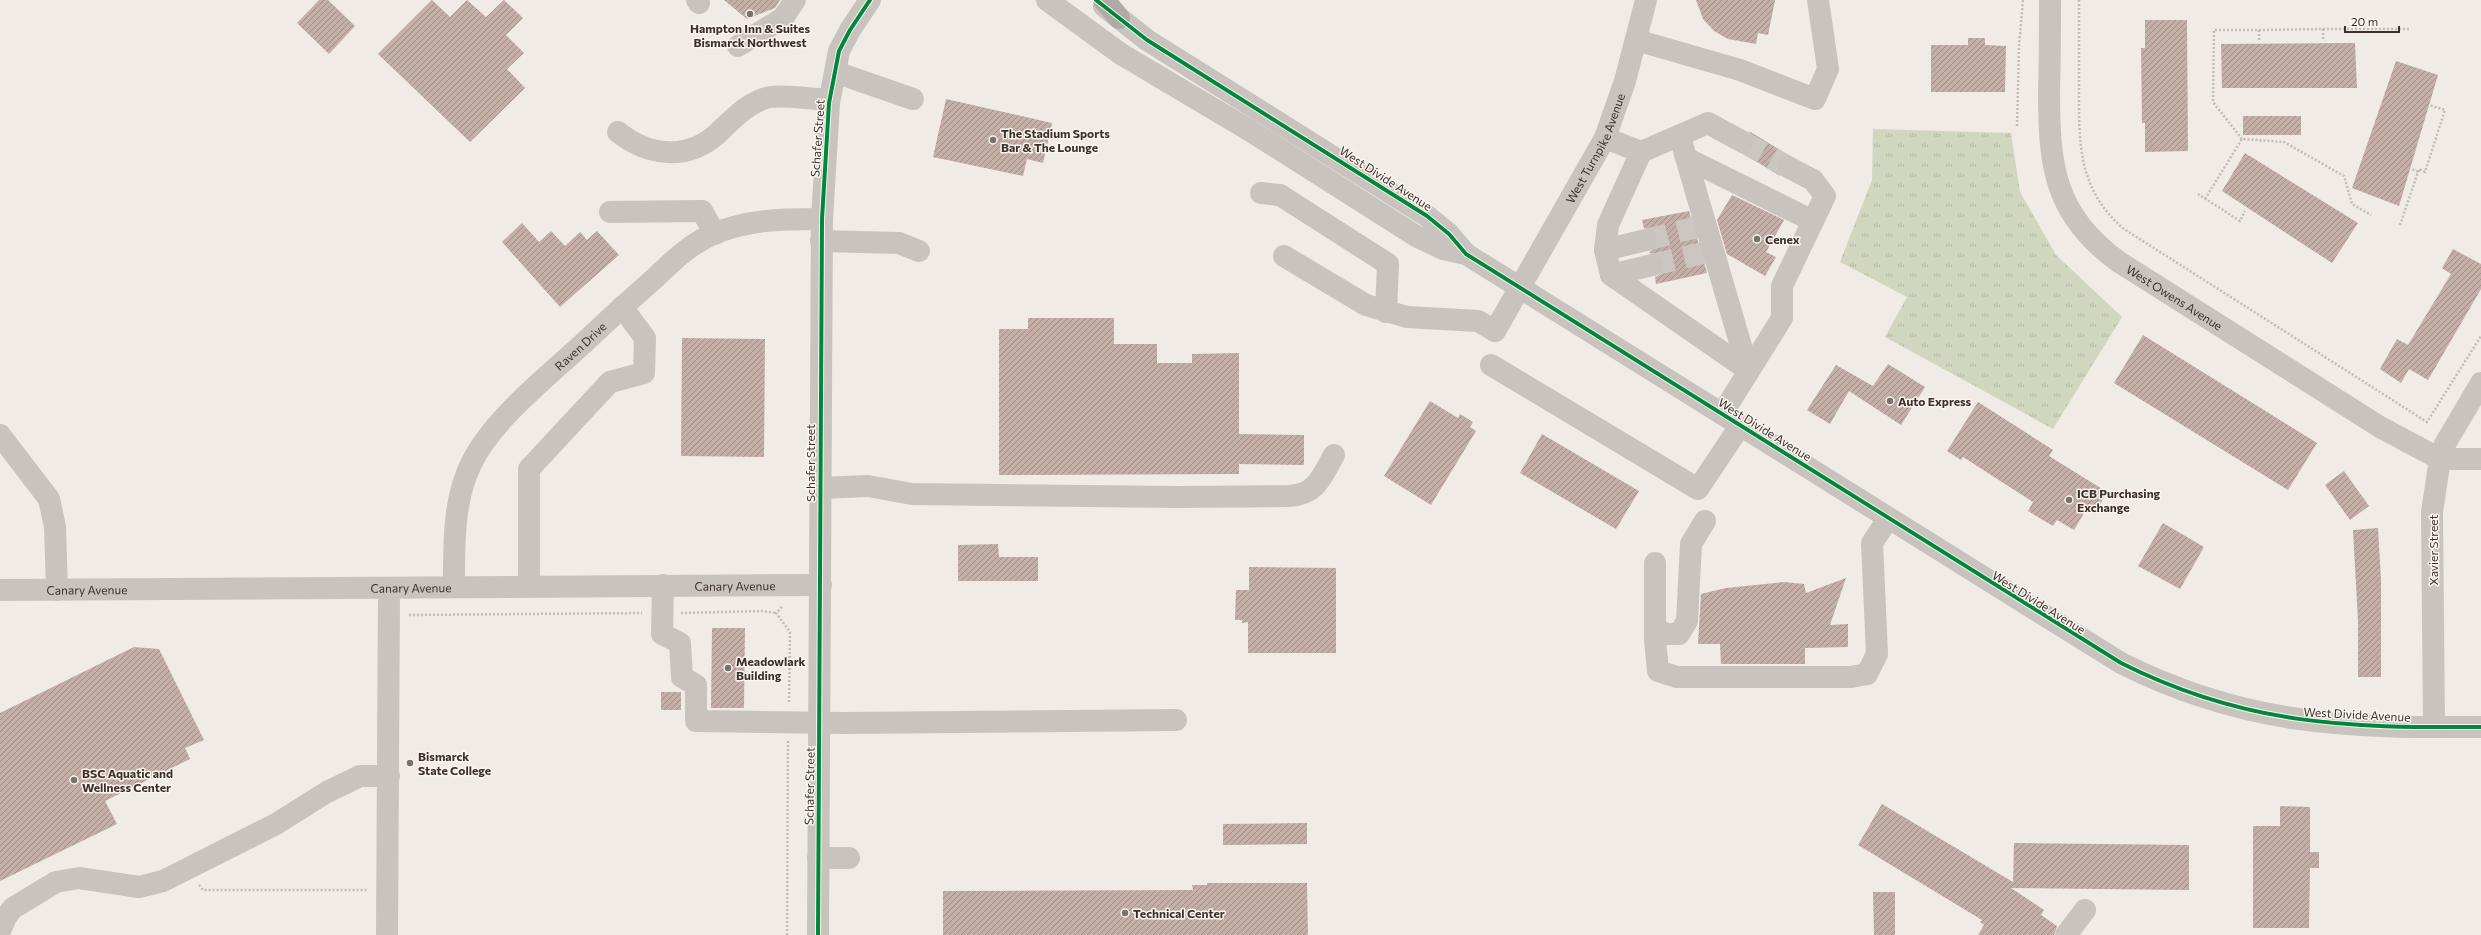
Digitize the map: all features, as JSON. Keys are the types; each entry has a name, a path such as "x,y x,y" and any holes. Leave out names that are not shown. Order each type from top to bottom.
{"highway":[{"path":"1104,0 1119,18"}],"street":[{"path":"738,46 783,18 795,0"},
{"name":"Schafer Street","path":"849,0 850,30"},
{"name":"Schafer Street","path":"818,935 822,219 829,100 839,51 850,30 870,0"},
{"name":"West Divide Avenue","path":"1047,0 1121,54 1249,130 1410,233 1443,248 1466,254 1521,287 2094,648 2174,688 2225,705 2287,719 2340,725 2481,727"},
{"name":"West Divide Avenue","path":"1096,0 1147,40 1427,216 1449,234 1466,254"},
{"name":"West Turnpike Avenue","path":"1386,312 1407,317 1478,321 1495,331 1605,138 1625,81 1646,0"},
{"path":"1636,40 1740,70 1815,99 1828,69 1818,0"},
{"name":"West Owens Avenue","path":"2050,0 2051,154 2062,194 2079,224 2091,238 2119,262 2380,427 2440,459 2481,459"},
{"path":"835,72 913,99"},
{"path":"618,132 628,140 654,151 670,153 687,151 701,145 716,134 732,118 766,97 829,100"},
{"path":"1605,138 1641,152 1680,137 1708,123 1743,142"},
{"path":"1680,137 1708,252 1748,370"},
{"path":"1641,152 1608,225 1605,250 1611,275 1748,370"},
{"path":"1686,158 1813,222"},
{"path":"1722,414 1748,370 1782,318 1782,286 1825,196 1813,180 1788,167"},
{"path":"1261,193 1280,195 1388,264 1386,312 1366,305 1284,256"},
{"path":"610,212 702,211 715,234"},
{"name":"Raven Drive","path":"454,586 454,556 462,492 471,464 484,441 509,413 622,307 686,250 715,234 763,221 822,219"},
{"path":"1605,250 1646,240"},
{"path":"821,241 898,243 919,251"},
{"path":"1611,275 1652,265"},
{"path":"529,587 529,469 610,382 644,373 645,338 622,307"},
{"path":"1491,365 1698,490 1740,426"},
{"name":"Xavier Street","path":"2434,727 2432,512 2440,459 2452,430 2481,383"},
{"path":"0,434 49,499 55,527 57,590"},
{"path":"820,488 868,486 912,494 1178,497 1289,496 1301,495 1316,486 1334,455"},
{"path":"1655,563 1655,628 1658,671 1677,677 1851,677 1867,674 1877,654 1872,543 1888,519"},
{"path":"1655,628 1666,634 1680,634 1687,621 1691,544 1706,521"},
{"path":"663,585 662,634 680,643 682,676 696,685 696,721 820,722 1176,720"},
{"name":"Canary Avenue","path":"0,590 389,588 454,586 529,587 821,585"},
{"path":"387,935 389,588"},
{"path":"0,931 6,916 13,908 56,882 79,878 126,887 152,885 276,824 327,792 360,776 389,776"},
{"path":"818,858 849,858"},
{"path":"2066,935 2085,910"}],"path":[{"path":"2017,126 2022,0"},
{"path":"2079,0 2079,141 2084,166 2093,190 2104,211 2120,225 2132,235 2427,422 2481,336"},
{"path":"2323,29 2323,41"},
{"path":"2371,215 2352,204 2344,176 2284,142 2242,139 2213,102 2214,30 2409,29"},
{"path":"2259,30 2259,40"},
{"path":"2400,225 2418,169 2425,172 2445,110 2429,105"},
{"path":"2205,199 2242,139"},
{"path":"2412,169 2418,172"},
{"path":"2198,194 2240,221 2245,211"},
{"path":"776,613 782,607"},
{"path":"674,613 763,611 776,613 790,632 787,935"},
{"path":"409,616 648,613"},
{"path":"196,880 203,890 374,890"}],"green space":[{"path":"1873,129 2011,133 2020,192 2056,255 2122,317 2053,429 1885,337 1907,297 1840,262 1872,180"}],"building":[{"path":"319,0 328,0 355,26 329,54 297,23"},
{"path":"432,0 450,17 467,0 486,17 504,0 523,18 506,35 524,53 507,69 525,88 470,142 378,54"},
{"name":"Hampton Inn & Suites Bismarck Northwest","path":"724,0 780,0 775,8 747,19"},
{"path":"1696,0 1775,0 1768,35 1758,33 1756,44 1728,39 1714,31 1703,19"},
{"path":"2145,20 2187,20 2188,151 2145,152 2145,123 2142,123 2141,48 2145,48"},
{"path":"1968,38 1985,38 1985,45 2006,46 2005,92 1931,92 1931,45 1968,45"},
{"path":"2355,43 2357,88 2222,88 2221,44"},
{"path":"2396,61 2438,75 2399,206 2352,188"},
{"name":"The Stadium Sports Bar & The Lounge","path":"946,99 1052,123 1043,163 1027,159 1023,176 933,157"},
{"path":"2243,116 2301,116 2301,135 2243,135"},
{"path":"1749,131 1788,155 1781,157 1777,162 1776,168 1780,176 1744,154 1754,148 1755,142"},
{"path":"2245,153 2358,223 2332,263 2222,191"},
{"path":"1732,195 1784,220 1766,252 1776,257 1765,276 1727,254 1717,220"},
{"path":"1689,211 1707,273 1656,284 1655,277 1661,274 1664,262 1661,256 1649,253 1658,244 1658,237 1655,231 1644,228 1642,220"},
{"path":"522,223 539,242 551,231 565,246 580,232 587,240 597,231 619,255 560,307 502,242"},
{"path":"2453,249 2481,264 2481,289 2428,380 2409,369 2401,383 2380,369 2397,339 2408,345 2451,274 2442,268"},
{"path":"1028,318 1114,318 1114,344 1157,344 1157,363 1192,363 1192,354 1239,353 1239,434 1304,435 1304,465 1239,464 1239,474 999,475 999,329 1028,329"},
{"path":"2143,335 2317,443 2288,490 2114,383"},
{"path":"682,338 765,339 764,457 681,456"},
{"name":"Auto Express","path":"1888,364 1925,387 1901,425 1849,391 1830,424 1807,410 1836,365 1873,386"},
{"path":"1430,401 1458,418 1460,414 1473,422 1470,427 1476,431 1431,505 1384,476"},
{"path":"1978,402 2053,450 2049,456 2107,492 2095,514 2087,508 2074,530 2057,520 2053,526 2028,511 2033,502 1963,457 1961,460 1947,451"},
{"path":"1542,434 1639,491 1616,529 1520,473"},
{"path":"2344,471 2369,506 2350,520 2325,485"},
{"path":"2163,523 2204,547 2180,589 2138,566"},
{"path":"2378,528 2381,580 2381,677 2358,677 2358,621 2353,530"},
{"path":"998,544 999,557 1038,557 1038,581 958,581 958,545"},
{"path":"1249,567 1336,568 1336,653 1248,653 1248,622 1242,623 1242,620 1235,620 1236,590 1249,590"},
{"path":"1846,578 1830,625 1848,624 1848,647 1805,648 1805,664 1721,664 1720,644 1698,644 1701,594 1726,588 1784,582 1804,584 1806,593"},
{"name":"Meadowlark Building","path":"712,628 745,628 744,708 711,708"},
{"name":"BSC Aquatic and Wellness Center","path":"134,647 159,649 204,740 185,748 190,759 105,801 117,824 0,881 0,713"},
{"path":"661,692 681,692 681,710 661,710"},
{"path":"1882,804 2013,882 2014,843 2189,845 2189,890 2011,888 2044,910 2041,915 2057,926 2054,935 1978,935 1984,925 1980,922 1982,920 1858,845"},
{"path":"2280,806 2310,807 2310,852 2319,852 2319,868 2310,868 2309,928 2253,928 2253,826 2280,826"},
{"path":"1307,823 1307,844 1223,845 1223,824"},
{"name":"Technical Center","path":"1207,883 1307,883 1308,935 943,935 943,891 1193,890 1192,885 1207,885"},
{"path":"1873,892 1895,892 1895,935 1874,935"}],"tunnel":[{"path":"1743,142 1788,167"},
{"path":"1646,240 1697,227"},
{"path":"1652,265 1703,253"}],"cycle path":[{"path":"818,935 822,219 829,103 839,51 850,30 870,0"},
{"path":"1096,0 1147,40 1427,216 1449,234 1466,254 2121,663 2166,684 2210,699 2253,711 2296,719 2340,724 2385,726 2481,727"}],"place":[{"name":"Hampton Inn & Suites Bismarck Northwest","path":"750,14"},
{"name":"The Stadium Sports Bar & The Lounge","path":"993,140"},
{"name":"Cenex","path":"1757,239"},
{"name":"Auto Express","path":"1890,401"},
{"name":"ICB Purchasing Exchange","path":"2069,500"},
{"name":"Meadowlark Building","path":"728,668"},
{"name":"Bismarck State College","path":"410,763"},
{"name":"BSC Aquatic and Wellness Center","path":"74,780"},
{"name":"Technical Center","path":"1125,913"}]}
